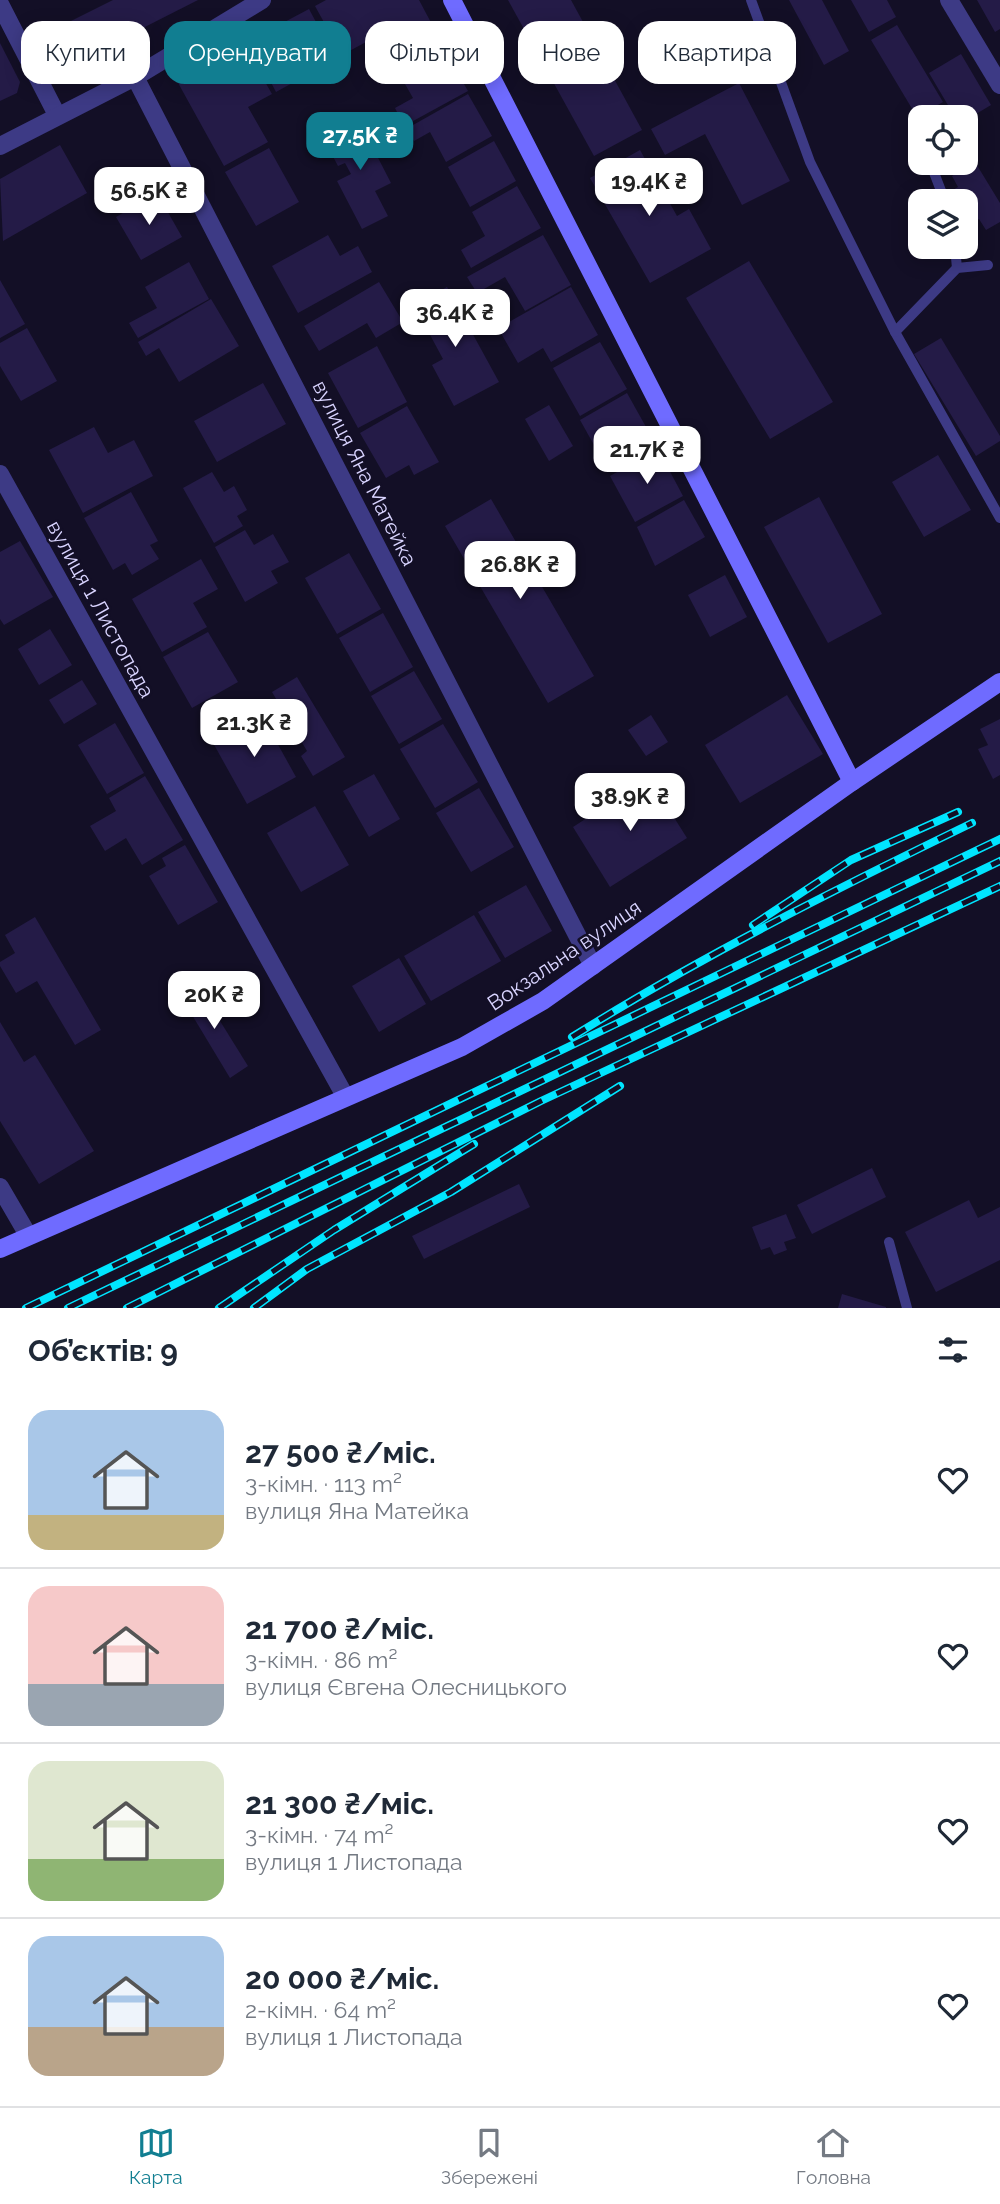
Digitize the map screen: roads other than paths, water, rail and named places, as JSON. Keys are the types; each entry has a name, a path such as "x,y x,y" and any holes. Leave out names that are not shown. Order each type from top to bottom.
{"street":[{"path":"150,68 262,0"},
{"path":"452,0 852,782"},
{"path":"949,0 1000,85"},
{"path":"0,4 57,115"},
{"path":"0,146 121,84"},
{"name":"вулиця Яна Матейка","path":"139,84 593,966"},
{"name":"вулиця 1 Листопада","path":"0,474 345,1096"},
{"name":"Вокзальна вулиця","path":"0,1249 462,1047 543,1001 852,782 1000,681"},
{"path":"0,1187 28,1235"}],"lane":[{"path":"751,0 810,162 895,332 1000,518"},
{"path":"956,259 957,268"},
{"path":"895,332 957,268 988,265"},
{"path":"889,1242 907,1308"}],"railway":[{"path":"753,925 851,860 958,812"},
{"path":"572,1037 669,979 769,925 972,823"},
{"path":"26,1308 1000,839"},
{"path":"68,1308 1000,861"},
{"path":"127,1308 541,1101 1000,886"},
{"path":"254,1308 307,1269 451,1192 620,1086"},
{"path":"219,1308 334,1230 474,1144"}]}
